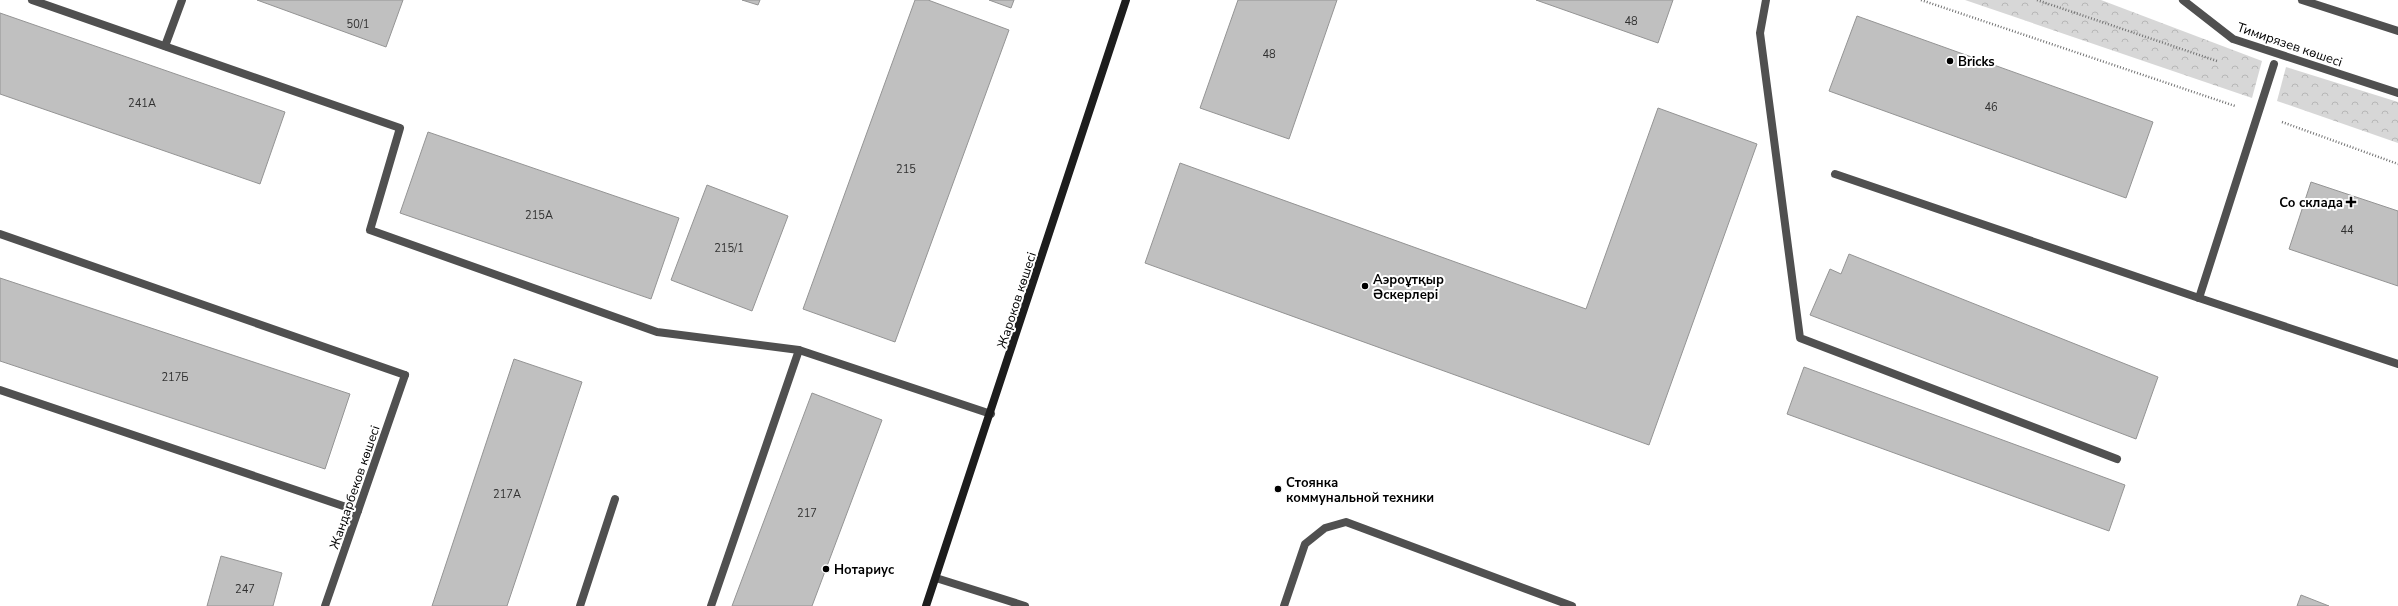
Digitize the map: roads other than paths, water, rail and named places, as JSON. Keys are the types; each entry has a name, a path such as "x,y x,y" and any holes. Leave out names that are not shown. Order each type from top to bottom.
{"main road":[{"name":"Жароков көшесі","path":"926,606 991,414 1126,0"}],"street":[{"path":"32,0 400,128 370,230 657,332 799,350 991,414"},
{"path":"165,46 182,0"},
{"path":"1766,0 1760,33 1800,338 2117,459"},
{"name":"Тимирязев көшесі","path":"2183,0 2233,39 2398,93"},
{"path":"2302,0 2398,31"},
{"path":"2199,298 2274,64"},
{"path":"1835,174 2398,364"},
{"name":"Жандарбеков көшесі","path":"0,234 405,375 325,606"},
{"path":"711,606 799,350"},
{"path":"0,390 358,511"},
{"path":"580,606 615,500"},
{"path":"1284,606 1305,544 1325,528 1346,522 1572,606"},
{"path":"936,578 1025,606"}],"place":[{"name":"Bricks","path":"1950,61"},
{"name":"Со склада","path":"2351,202"},
{"name":"Аэроұтқыр Әскерлері","path":"1365,286"},
{"name":"Стоянка коммунальной техники","path":"1278,489"},
{"name":"Нотариуc","path":"826,569"}]}
